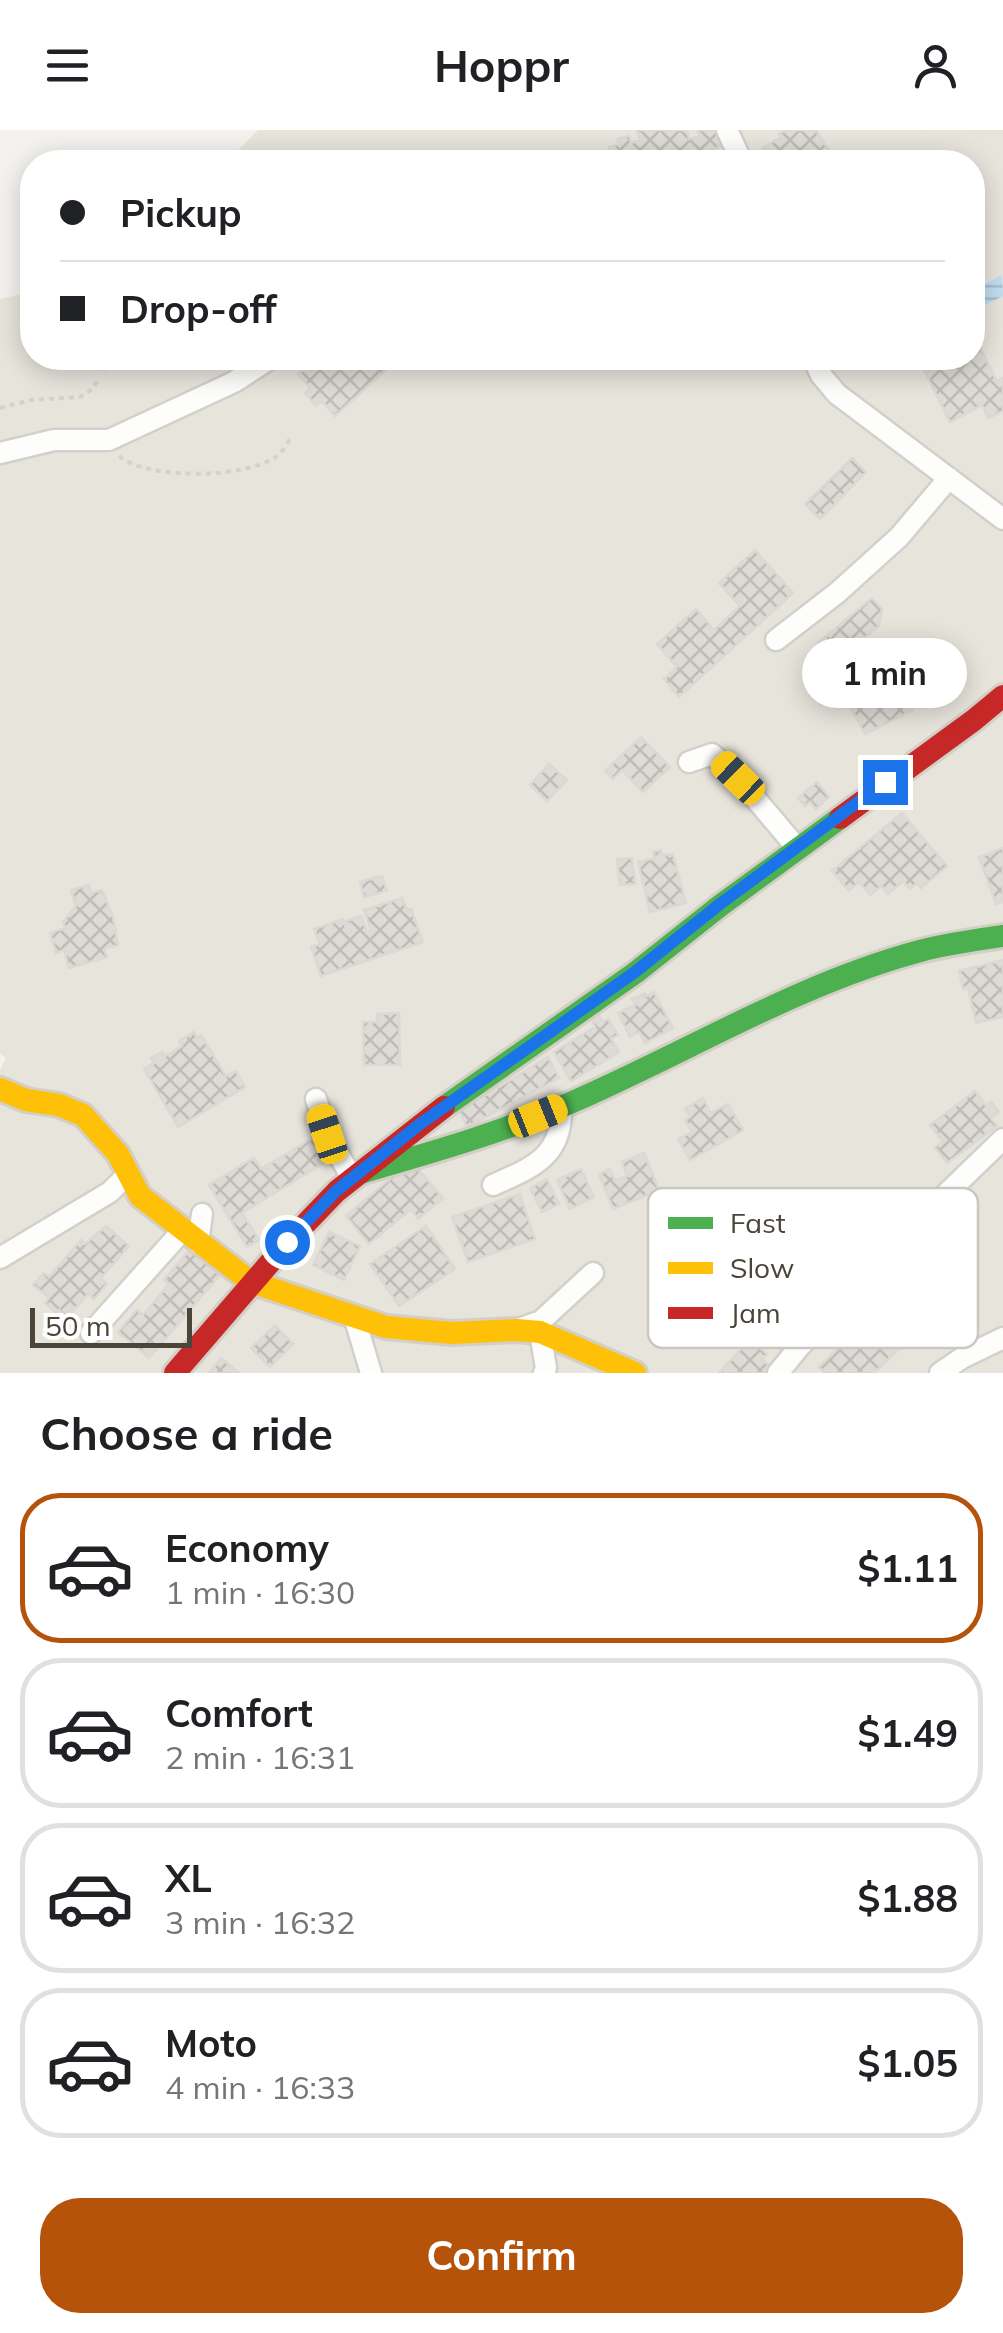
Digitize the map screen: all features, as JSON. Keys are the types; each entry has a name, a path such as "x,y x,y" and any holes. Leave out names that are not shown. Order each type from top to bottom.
{"street":[{"path":"0,452 54,440 109,440 252,370"},
{"path":"818,370 837,394 1003,519"},
{"path":"776,640 837,594 899,537 948,478"},
{"path":"175,1373 251,1282 312,1216 356,1176 1003,696"},
{"path":"690,762 712,754 798,849"},
{"path":"356,1176 479,1138 560,1107 878,964 1003,936"},
{"path":"0,1089 83,1115 118,1154 140,1196 251,1282 386,1327 452,1334 528,1331 604,1368 635,1373"},
{"path":"316,1100 327,1134 356,1176"},
{"path":"492,1186 544,1159 561,1120 560,1107"},
{"path":"952,1188 1003,1139"},
{"path":"0,1258 110,1192 127,1175"},
{"path":"91,1332 190,1237 202,1214"},
{"path":"528,1331 593,1274"},
{"path":"354,1316 372,1373"},
{"path":"528,1331 546,1368 544,1373"},
{"path":"940,1373 1003,1338"},
{"path":"778,1373 798,1348"}],"path":[{"path":"0,408 31,400 80,397 94,388 98,378"},
{"path":"109,440 116,454 126,462 157,470 203,473 230,472 266,462 278,456 290,437"}],"shaded area":[{"path":"258,130 1003,130 1003,1373 0,1373 0,1070 6,1058 0,1054 0,299 20,295 20,370 985,370 985,150 239,150"}],"water":[{"path":"1002,275 1003,296 985,305 985,284"}],"building":[{"path":"637,130 687,130 689,139 699,136 697,130 719,130 722,138 718,139 720,147 710,150 610,150 619,144 617,139 629,136 631,143 640,140"},
{"path":"785,130 816,130 829,150 763,150 781,137 779,134"},
{"path":"985,357 997,381 1003,378 1003,411 988,418 982,405 950,422 924,370 985,370"},
{"path":"303,370 386,370 335,416 322,401 316,406 305,393 310,388 298,374"},
{"path":"852,458 866,472 820,519 805,504"},
{"path":"755,550 793,593 679,697 664,679 677,667 657,644 696,609 714,630 740,606 719,583"},
{"path":"872,598 882,609 879,626 834,662 818,643"},
{"path":"894,673 913,710 865,734 849,704 864,697 861,690"},
{"path":"641,737 670,767 643,792 622,770 613,779 605,771"},
{"path":"549,764 567,780 547,801 530,785"},
{"path":"817,782 829,797 816,809 810,802 805,806 798,798"},
{"path":"902,813 947,866 921,888 917,883 910,889 903,881 888,894 881,886 870,895 859,882 849,891 832,871"},
{"path":"1003,848 1003,902 996,904 979,857"},
{"path":"661,850 662,856 673,854 686,903 650,912 638,862 655,858 653,852"},
{"path":"632,858 635,884 620,885 617,859"},
{"path":"382,876 387,891 364,897 360,882"},
{"path":"89,885 91,893 102,890 113,917 118,945 104,949 107,957 69,968 64,950 56,953 50,933 65,928 63,922 76,906 71,890"},
{"path":"402,898 407,910 411,909 423,942 321,976 311,947 320,944 314,929 343,919 348,934 351,933 346,921 361,916 367,932 371,931 364,910"},
{"path":"1003,960 1003,1017 976,1023 968,988 963,989 959,971"},
{"path":"654,992 673,1028 645,1043 639,1032 630,1037 618,1013 635,1005 632,999"},
{"path":"399,1013 400,1065 364,1065 363,1022 377,1022 377,1014"},
{"path":"598,1014 603,1022 608,1019 618,1035 611,1039 619,1052 571,1081 554,1052 595,1027 591,1019"},
{"path":"194,1032 197,1038 201,1035 226,1076 236,1071 245,1087 178,1127 144,1069 154,1063 151,1058 162,1052 165,1056 182,1046 179,1041"},
{"path":"548,1057 559,1078 467,1127 459,1111"},
{"path":"975,1091 986,1105 991,1102 999,1112 991,1118 997,1126 947,1163 935,1147 943,1142 930,1125"},
{"path":"703,1098 711,1113 728,1104 743,1130 690,1160 678,1139 692,1132 685,1120 690,1117 685,1109"},
{"path":"316,1136 330,1159 242,1213 259,1240 247,1247 209,1185 254,1158 261,1169"},
{"path":"644,1153 658,1188 648,1188 648,1195 613,1209 599,1174 610,1169 615,1181 627,1176 622,1162"},
{"path":"411,1161 443,1198 418,1219 411,1209 369,1244 346,1216"},
{"path":"581,1169 594,1197 570,1209 557,1180"},
{"path":"547,1179 559,1204 542,1212 530,1188"},
{"path":"520,1194 535,1239 468,1262 452,1217"},
{"path":"106,1226 129,1246 101,1278 107,1284 94,1299 88,1294 67,1318 59,1310 56,1313 45,1303 49,1298 33,1285 44,1273 49,1277 81,1240 85,1244"},
{"path":"426,1226 455,1269 399,1306 370,1264"},
{"path":"329,1232 360,1246 344,1280 313,1265"},
{"path":"190,1249 220,1275 149,1358 118,1332 137,1310 143,1315 169,1284 164,1280"},
{"path":"275,1325 293,1344 270,1367 251,1348"},
{"path":"742,1348 760,1348 767,1354 762,1359 773,1369 769,1373 719,1373"},
{"path":"838,1348 900,1348 874,1373 825,1373 819,1367"},
{"path":"221,1358 239,1373 209,1373"}],"traffic: fast":[{"path":"444,1107 635,973 840,818"},
{"path":"360,1173 551,1111 789,999 875,965 930,949 1003,936"}],"traffic: slow":[{"path":"0,1089 83,1115 118,1154 140,1196 251,1282 386,1327 452,1333 540,1332 635,1373"}],"traffic: jam":[{"path":"840,818 1003,696"},
{"path":"175,1373 337,1191 444,1107"}],"route":[{"path":"287,1242 336,1191 420,1124 635,972 885,782"}]}
